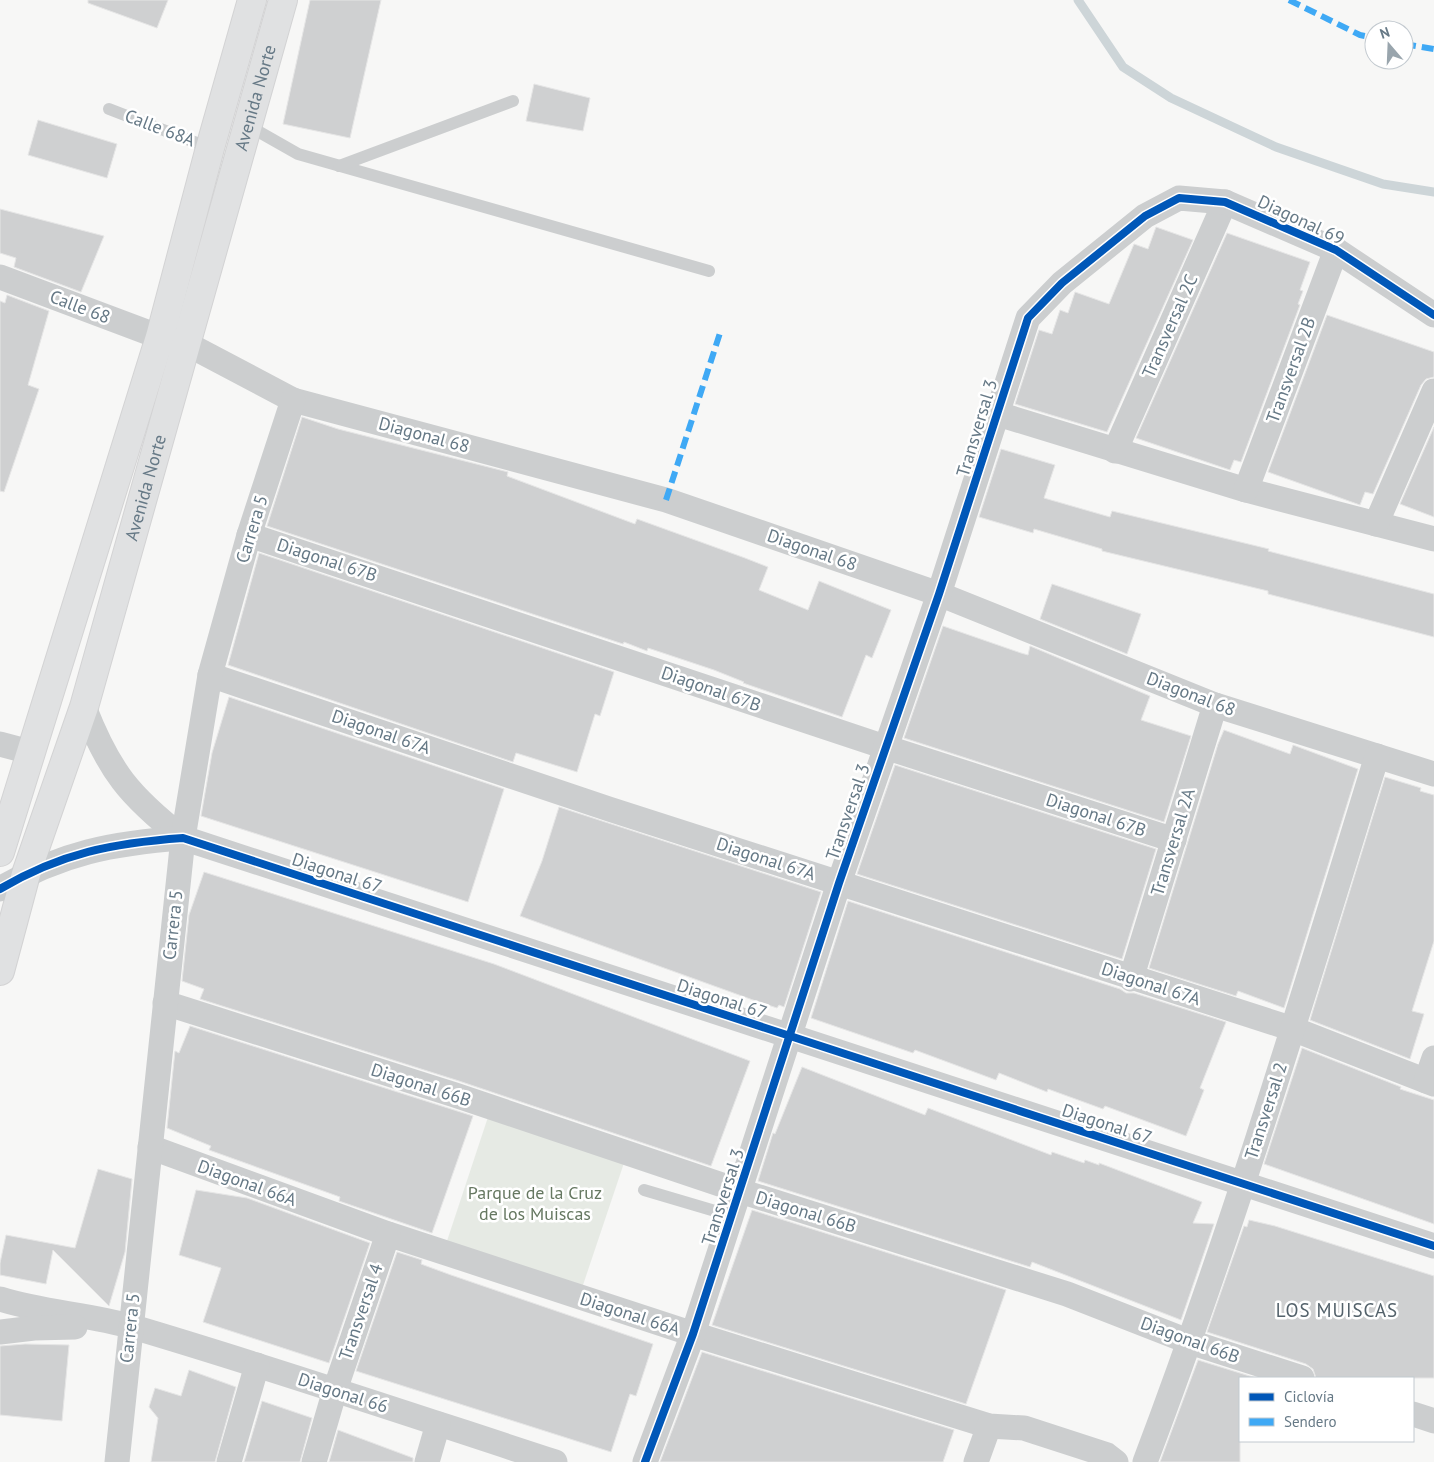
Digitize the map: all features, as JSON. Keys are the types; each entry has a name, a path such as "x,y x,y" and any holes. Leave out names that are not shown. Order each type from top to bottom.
{"main road":[{"name":"Avenida Norte","path":"0,852 160,337 210,148 252,0"},
{"name":"Avenida Norte","path":"0,971 26,874 84,707 283,0"}],"street":[{"name":"Diagonal 69","path":"1145,216 1179,198 1225,202 1336,250 1434,315"},
{"name":"Transversal 2C","path":"1115,451 1225,202"},
{"name":"Transversal 3","path":"646,1462 694,1334 840,883 885,747 939,594 1028,318 1062,283 1145,216"},
{"name":"Transversal 2B","path":"1246,490 1336,250"},
{"name":"Calle 68","path":"0,277 160,337"},
{"name":"Diagonal 68","path":"187,344 293,400 666,500 939,594 1215,705 1434,774"},
{"path":"1376,524 1434,391"},
{"name":"Carrera 5","path":"116,1462 183,838 210,675 249,535 293,400"},
{"path":"998,414 1246,490 1434,540"},
{"name":"Diagonal 67B","path":"249,535 885,747 1174,840"},
{"name":"Diagonal 67A","path":"210,675 609,809 1431,1074"},
{"name":"Transversal 2A","path":"1131,978 1215,705"},
{"path":"84,707 99,746 121,781 150,812 183,838"},
{"path":"0,744 30,752"},
{"name":"Transversal 2","path":"1145,1462 1190,1342 1242,1184 1377,756"},
{"name":"Diagonal 67","path":"0,889 26,874 76,854 129,842 183,838 1434,1246"},
{"name":"Diagonal 66B","path":"165,1003 455,1095 740,1191 1068,1294 1190,1342 1299,1377"},
{"name":"Diagonal 66A","path":"150,1147 388,1234 694,1334 989,1426 1024,1428 1107,1455 1116,1462"},
{"name":"Transversal 4","path":"314,1462 335,1390 388,1234"},
{"name":"Diagonal 66","path":"0,1299 20,1305 130,1326 438,1424 529,1458 555,1462"},
{"name":"Diagonal 66","path":"0,1332 34,1328 130,1326"},
{"path":"229,1462 257,1365"},
{"path":"1414,1414 1434,1421"},
{"path":"428,1462 438,1424"},
{"path":"976,1462 989,1426"}],"lane":[{"path":"339,166 513,101"},
{"name":"Calle 68A","path":"109,109 210,148"},
{"path":"247,125 298,154 709,270"},
{"path":"644,1190 732,1216"}],"green space":[{"name":"Parque de la Cruz de los Muiscas","path":"490,1111 626,1157 580,1294 444,1250"}],"building":[{"path":"88,0 168,0 157,28 88,3"},
{"path":"310,0 381,0 350,138 283,124"},
{"path":"534,84 590,98 583,131 526,121"},
{"path":"38,120 117,144 107,178 28,155"},
{"path":"0,209 104,236 81,292 14,267 16,258 0,253"},
{"path":"1156,227 1193,240 1107,432 1015,404 1039,330 1052,334 1060,310 1068,313 1075,292 1109,304 1134,244 1148,249"},
{"path":"1227,233 1310,262 1300,290 1303,291 1298,304 1300,305 1241,462 1234,460 1230,470 1136,438"},
{"path":"7,295 49,311 28,385 39,389 4,492 0,491 0,301 5,303"},
{"path":"1327,315 1434,352 1434,377 1426,379 1421,385 1373,494 1365,492 1360,505 1268,472"},
{"path":"302,417 338,429 508,472 507,476 635,524 637,519 745,558 768,567 759,590 808,610 819,581 891,610 872,658 866,655 842,717 648,648 647,651 624,642 623,644 267,526"},
{"path":"1434,427 1434,517 1400,504"},
{"path":"1001,449 1055,465 1044,498 1110,517 1112,511 1269,549 1268,551 1434,594 1434,637 1268,594 1268,591 1102,551 1102,549 1034,529 1033,533 979,517"},
{"path":"259,553 614,672 600,716 595,714 577,772 516,753 513,762 228,665"},
{"path":"1052,584 1141,614 1127,654 1040,619"},
{"path":"943,626 1028,655 1030,646 1150,696 1141,720 1191,736 1164,822 904,738"},
{"path":"229,697 504,789 468,902 201,816 212,753"},
{"path":"1224,730 1290,754 1293,745 1358,769 1284,1008 1238,991 1236,996 1149,968 1218,744"},
{"path":"895,765 1156,849 1122,959 857,874"},
{"path":"1385,777 1421,788 1420,791 1434,795 1434,941 1412,1011 1424,1014 1410,1059 1310,1020"},
{"path":"559,807 821,892 784,1007 779,1005 777,1008 753,1000 520,916 542,861"},
{"path":"204,872 494,964 750,1061 711,1166 459,1081 200,999 204,989 182,981 189,915"},
{"path":"848,901 1120,989 1126,993 1134,993 1226,1022 1200,1088 1204,1090 1186,1136 1105,1106 1103,1109 1048,1089 1047,1092 999,1073 996,1080 915,1050 913,1053 811,1018"},
{"path":"190,1026 473,1116 432,1233 339,1201 340,1197 209,1150 211,1146 167,1128 175,1051 179,1053"},
{"path":"1302,1048 1401,1087 1400,1089 1434,1100 1434,1224 1264,1164"},
{"path":"802,1067 925,1115 928,1108 1051,1155 1052,1152 1084,1163 1085,1160 1099,1165 1099,1163 1202,1202 1193,1223 1214,1224 1181,1320 1032,1262 1030,1267 758,1181 773,1133 775,1134"},
{"path":"98,1169 132,1179 125,1252 109,1306 53,1250 46,1284 0,1275 0,1263 6,1235 75,1248"},
{"path":"196,1190 247,1198 370,1243 329,1363 203,1322 221,1268 179,1255"},
{"path":"752,1210 1006,1290 966,1404 712,1325"},
{"path":"1249,1220 1275,1226 1434,1276 1434,1378 1316,1377 1313,1369 1306,1364 1207,1332 1244,1226 1247,1227"},
{"path":"397,1252 422,1260 421,1264 451,1275 653,1344 636,1396 630,1394 611,1452 356,1371"},
{"path":"25,1344 69,1345 62,1421 0,1415 0,1346"},
{"path":"702,1352 954,1430 943,1462 660,1462"},
{"path":"1198,1360 1253,1377 1239,1377 1240,1462 1160,1462"},
{"path":"189,1370 236,1387 215,1462 151,1462 158,1418 149,1407 155,1388 181,1396"},
{"path":"262,1401 312,1418 300,1462 244,1462"},
{"path":"338,1430 413,1458 413,1462 329,1462"}],"waterway":[{"path":"1078,0 1123,67 1171,98 1276,147 1383,184 1434,192"}],"marked path":[{"path":"1289,0 1364,36"},
{"path":"1414,46 1434,49"},
{"path":"666,500 720,333"}],"cycle path":[{"path":"645,1462 693,1334 839,883 939,594 1028,318 1062,283 1145,216 1179,198 1225,202 1336,250 1434,315"},
{"path":"0,889 66,858 133,843 183,838 1434,1246"}],"district":[{"name":"LOS MUISCAS","path":"1337,1310"}]}
